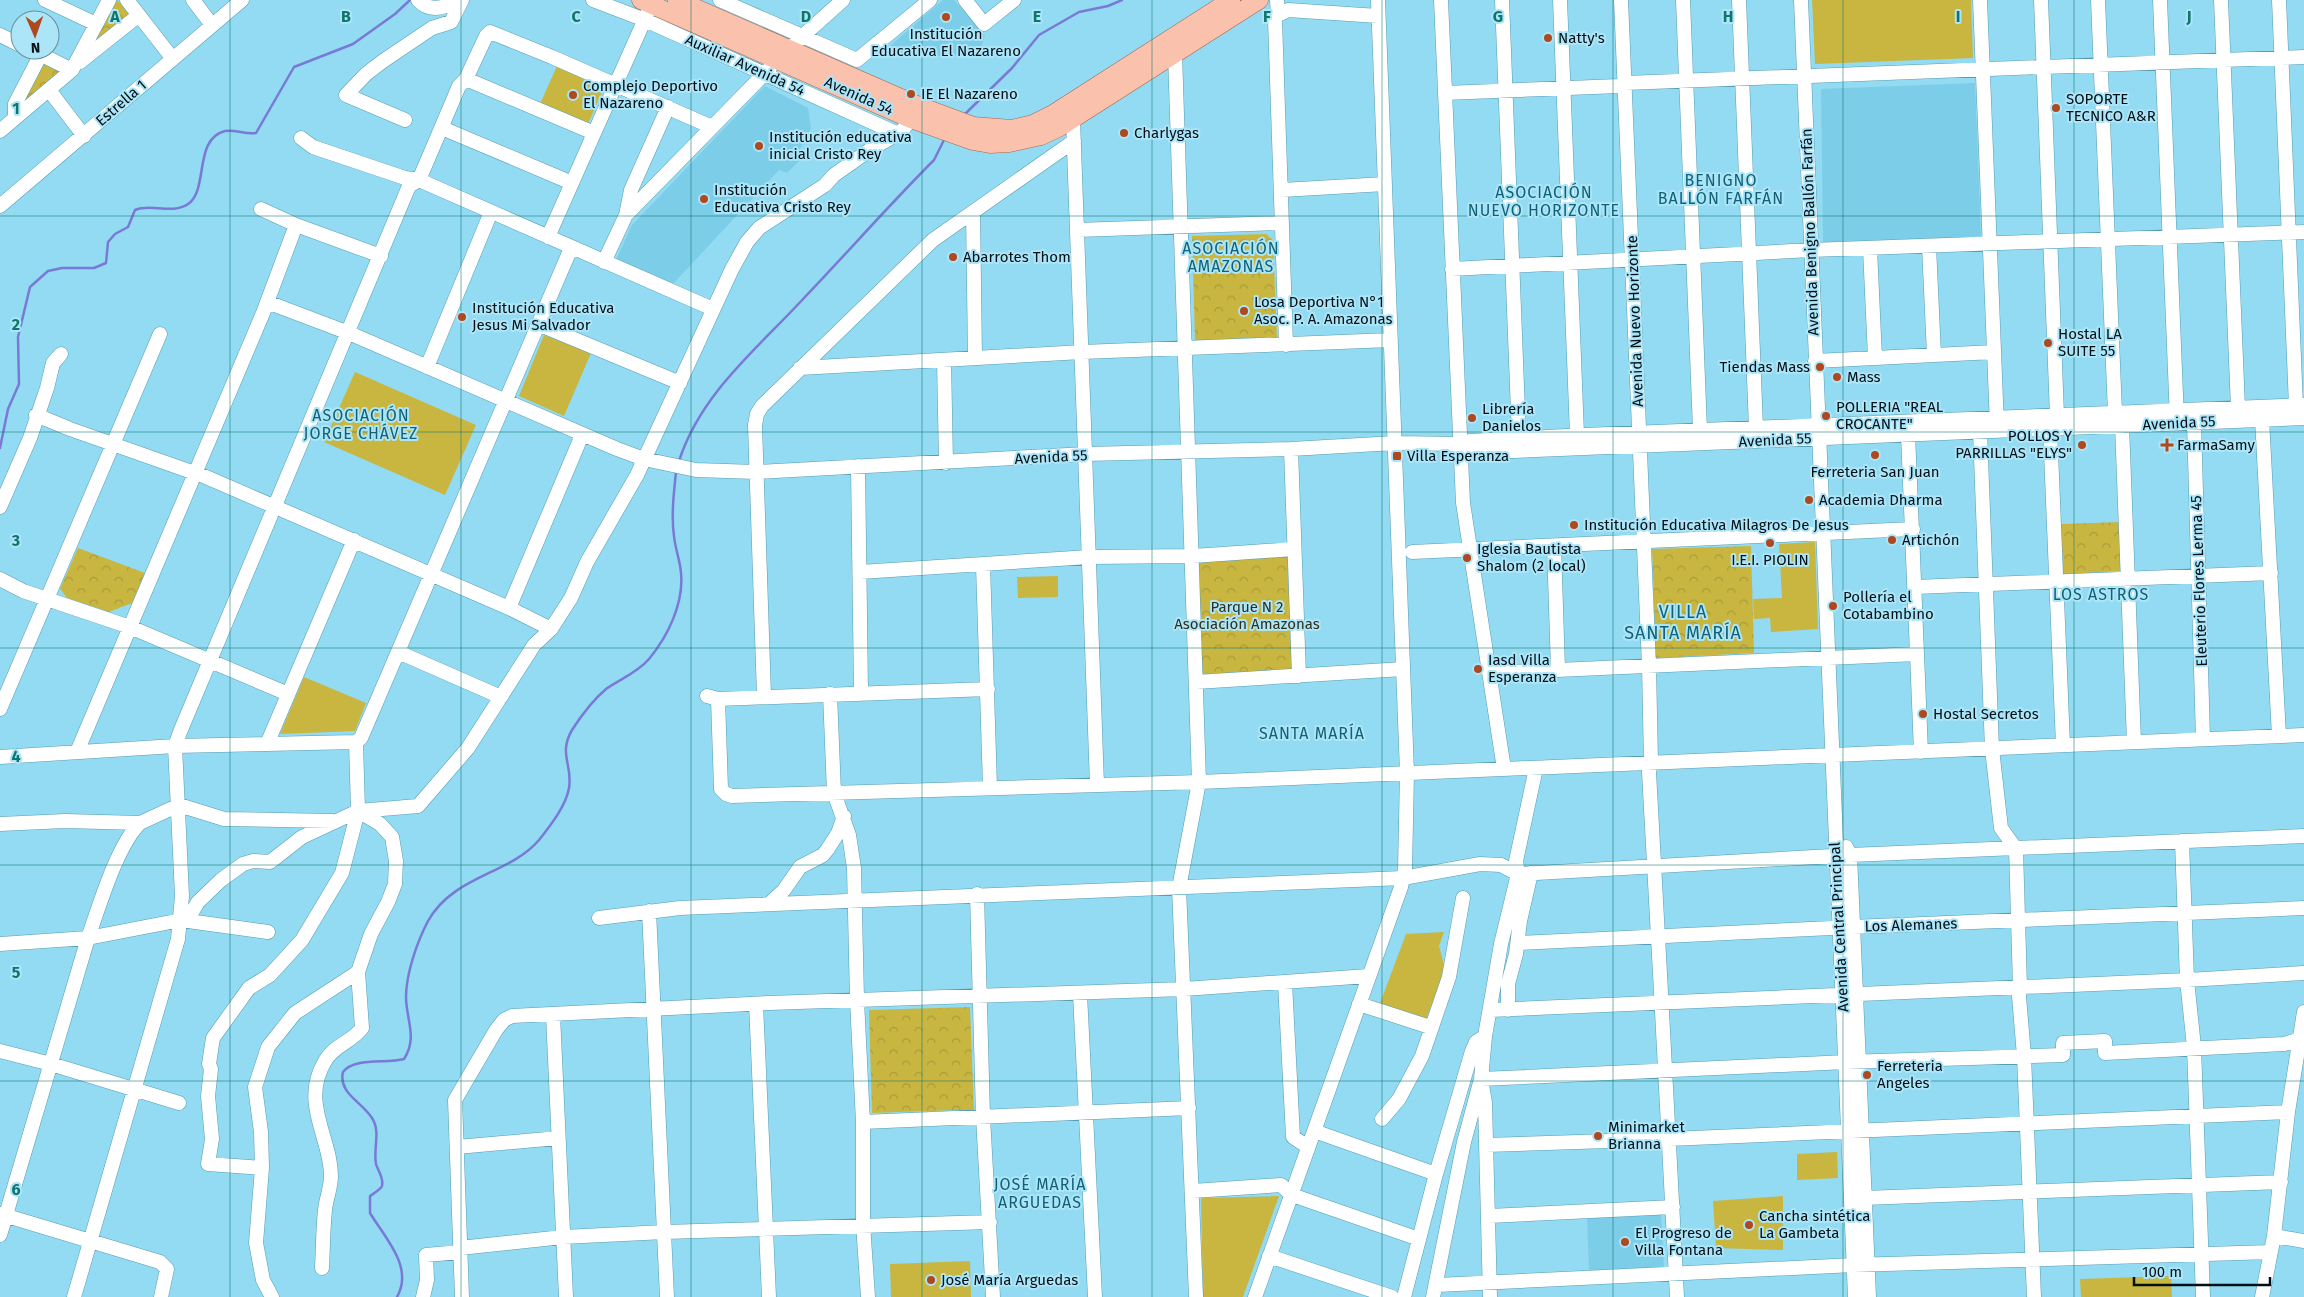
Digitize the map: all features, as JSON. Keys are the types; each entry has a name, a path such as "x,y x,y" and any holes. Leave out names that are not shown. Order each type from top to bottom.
{"main road":[{"name":"Avenida 54","path":"677,0 911,119 973,141 990,144 1041,136 1074,120 1259,0"},
{"name":"Avenida 54","path":"647,6 954,120 987,128 1012,129 1033,124 1053,114 1228,1"}],"street":[{"path":"45,0 96,24"},
{"path":"75,67 109,0"},
{"path":"126,0 173,59"},
{"path":"193,0 212,25"},
{"name":"Estrella 1","path":"0,206 242,0"},
{"path":"418,0 426,6 440,8 461,0"},
{"path":"405,120 346,95 366,74 383,61 432,28 451,22 461,0"},
{"name":"Auxiliar Avenida 54","path":"593,0 647,6 764,74 896,133"},
{"path":"720,0 857,60 930,0"},
{"path":"626,215 783,55 843,0"},
{"path":"964,0 984,24 1014,0"},
{"path":"1277,0 1278,15"},
{"path":"1255,1297 1405,869 1407,773 1378,0"},
{"path":"1441,0 1459,444 1469,549 1504,769"},
{"path":"1502,0 1519,438"},
{"path":"1560,0 1577,436"},
{"name":"Avenida Nuevo Horizonte","path":"1621,0 1649,666 1651,762 1649,772 1664,1003 1665,1072 1677,1297"},
{"path":"1682,0 1700,430"},
{"path":"1739,0 1756,428"},
{"name":"Avenida Benigno Ballón Farfán","path":"1801,0 1834,824"},
{"path":"1980,0 1997,423"},
{"path":"2041,0 2057,416"},
{"path":"2098,0 2128,577 2134,742"},
{"path":"2160,0 2177,417"},
{"path":"2221,0 2238,408"},
{"path":"2279,0 2289,233 2300,405"},
{"path":"548,237 617,84 647,6"},
{"path":"1286,345 1275,20 1278,15 1288,10 1378,16"},
{"path":"6,123 139,15"},
{"path":"74,1297 176,945 181,920 179,805 175,746 409,186 418,180 459,86 466,79 490,32 617,84 712,127"},
{"path":"1175,54 1200,782 1180,888 1196,1297"},
{"path":"1445,93 1619,86 1625,83 2044,69 2304,57"},
{"path":"6,123 33,60"},
{"path":"57,60 75,67"},
{"path":"466,79 594,133"},
{"path":"49,90 84,136"},
{"path":"604,262 626,215 631,190 668,107"},
{"path":"0,944 88,938 188,919 198,902 220,880 242,864 253,861 270,862 302,837 358,811 418,806 468,748 534,645 551,630 571,598 587,562 632,485 732,268 748,242 759,228 825,185 870,149 896,133 901,132 911,119"},
{"path":"1074,120 1097,785"},
{"path":"442,128 572,183"},
{"path":"301,138 313,147 405,178 418,180 713,309"},
{"path":"764,696 756,472 755,425 757,414 762,406 800,368 933,240 1074,141"},
{"path":"1282,190 1385,184"},
{"path":"261,209 296,226 381,256"},
{"path":"427,367 491,212"},
{"path":"973,212 975,358"},
{"path":"1077,230 1282,223"},
{"path":"76,752 196,473 267,302 296,226"},
{"path":"1452,269 1811,250 1989,243 1995,245 2051,243 2304,232"},
{"path":"1929,246 1934,355"},
{"path":"0,757 175,746 356,742 361,738 571,248"},
{"path":"1870,249 1875,358"},
{"name":"Avenida 55","path":"267,302 349,333 582,435 644,459 702,471 756,472 1086,454 1291,449 1395,442 1459,444 1467,441 1577,436 1640,439 1700,430 1756,428 1908,434 1980,430 1997,423 2050,428 2119,419"},
{"path":"538,324 680,383"},
{"path":"0,709 160,334"},
{"path":"800,368 1082,352 1391,340"},
{"path":"1815,361 1994,352"},
{"path":"0,507 30,438 36,415 47,388 53,362 61,354"},
{"path":"944,360 946,463"},
{"name":"Avenida 55","path":"1459,444 1467,453 1640,439 1997,423 2057,416 2119,419 2177,417 2238,408 2300,405"},
{"path":"36,415 70,429 196,473 276,506 509,608 551,630"},
{"name":"Avenida 55","path":"2177,417 2194,422 2304,418"},
{"path":"2262,419 2279,736"},
{"name":"Eleuterio Flores Lerma 45","path":"2194,422 2203,739"},
{"path":"2050,428 2063,745"},
{"path":"1980,430 1992,748 2001,828 2016,849 2019,996 2024,1056 2034,1297"},
{"path":"1908,434 1921,752"},
{"path":"509,608 582,435"},
{"path":"1291,449 1300,676"},
{"path":"858,466 861,692"},
{"path":"1412,552 1913,529"},
{"path":"266,744 354,540"},
{"path":"1554,546 1558,669"},
{"path":"860,572 1089,557 1193,556 1294,549"},
{"path":"983,565 990,787"},
{"path":"1915,587 2128,577 2271,573"},
{"path":"0,579 23,591 130,627 210,659 288,694"},
{"path":"398,652 501,697"},
{"path":"1489,673 1917,654"},
{"path":"1196,682 1403,669"},
{"path":"988,689 712,697 721,788 726,794 834,794 990,787 1200,782 2304,736"},
{"path":"830,694 834,794 844,816 854,868 857,1000 863,1122 863,1224 868,1297"},
{"path":"262,1168 208,1164 212,1139 208,1096 211,1046 222,1022 249,988 270,975 302,940 342,873 358,811 356,742"},
{"path":"1508,1010 1508,984 1518,943 1525,874 1516,861 1536,768"},
{"path":"0,1235 3,1215 51,1064 88,938 103,896 131,832 140,823 179,805 224,819 335,821"},
{"path":"322,1268 325,1208 331,1176 318,1124 316,1097 320,1072 326,1060 339,1044 362,1028 358,972 371,934 395,884 396,861 392,837 380,824 358,811"},
{"path":"769,904 784,890 800,867 823,855 838,833 844,816"},
{"path":"0,824 65,821 140,823"},
{"name":"Avenida Central Principal","path":"1834,824 1843,855 1861,1266 1869,1297"},
{"path":"599,918 649,911 769,904 1403,878 1480,864 1501,866 1525,874 1843,855 2304,836"},
{"path":"2182,841 2188,980 2194,1047 2203,1297"},
{"path":"1525,874 1501,944 1485,1036 1481,1079 1464,1142 1435,1291 1489,1282 1676,1273 2200,1253 2271,1252"},
{"path":"977,894 983,1117 993,1297"},
{"path":"1382,1119 1399,1099 1422,1056 1430,1027 1449,977 1463,898"},
{"name":"Los Alemanes","path":"1518,943 2304,908"},
{"path":"649,911 667,1297"},
{"path":"181,920 268,932"},
{"path":"272,1297 263,1280 256,1243 262,1168 261,1132 255,1087 268,1047 295,1013 358,972"},
{"path":"1490,1010 2020,988 2304,973"},
{"path":"462,1297 455,1100 496,1030 504,1020 512,1016 857,1000 1184,990 1368,976"},
{"path":"1286,983 1293,1137 1308,1147"},
{"path":"1080,994 1095,1297"},
{"path":"756,1004 768,1297"},
{"path":"1359,1004 1430,1027"},
{"path":"2262,1297 2274,1236 2294,1106 2304,1012"},
{"path":"553,1015 566,1297"},
{"path":"1404,1297 1436,1174 1472,1051 1476,1042 1485,1036"},
{"path":"1481,1079 1853,1062 2064,1055 2063,1043 2105,1040 2105,1052 2284,1044 2302,1038"},
{"path":"0,1051 51,1064 179,1103"},
{"path":"1481,1079 1484,1096 1489,1216 1490,1297"},
{"path":"1486,1145 1669,1140 2195,1116 2294,1106"},
{"path":"863,1122 1087,1114 1189,1108"},
{"path":"1314,1131 1436,1174"},
{"name":"Avenida Central Principal","path":"1855,1131 1864,1198 1861,1266 1856,1297"},
{"path":"457,1147 558,1138"},
{"path":"1864,1198 2281,1182"},
{"path":"1193,1190 1277,1184 1285,1187 1292,1195 1419,1239"},
{"path":"1489,1216 1673,1207"},
{"path":"3,1215 90,1239 165,1264 167,1274 161,1297"},
{"path":"422,1297 427,1280 426,1255 460,1250 563,1237 765,1230 863,1224 990,1222"},
{"path":"2274,1236 2304,1241"},
{"path":"1269,1256 1392,1297"}],"shaded area":[{"name":"Institución Educativa El Nazareno","path":"943,0 954,0 985,35 979,55 937,56 883,52"},
{"path":"1975,83 1981,237 1823,242 1821,89"},
{"name":"Institución Educativa Cristo Rey","path":"765,86 808,108 811,128 800,149 800,160 787,173 779,170 673,284 616,260 632,225"},
{"name":"El Progreso de Villa Fontana","path":"1661,1213 1664,1268 1589,1272 1587,1216"}],"green space":[{"path":"117,0 132,14 89,51"},
{"path":"1812,0 1971,0 1973,58 1815,64"},
{"path":"41,61 62,71 22,105"},
{"path":"557,66 604,87 588,124 540,104"},
{"path":"1266,234 1273,240 1277,337 1195,341 1192,236"},
{"path":"544,335 591,353 564,416 519,396"},
{"path":"355,372 476,425 445,495 324,442"},
{"path":"2120,522 2122,571 2063,574 2061,524"},
{"path":"1815,542 1818,629 1771,632 1770,618 1754,619 1753,599 1782,598 1779,544"},
{"path":"1751,546 1754,653 1656,658 1652,549"},
{"path":"78,548 145,573 132,603 109,612 67,598 60,589"},
{"name":"Parque N 2 Asociación Amazonas","path":"1292,554 1296,672 1201,678 1198,559"},
{"path":"1058,576 1058,597 1018,598 1017,577"},
{"path":"304,677 366,703 355,731 280,734"},
{"path":"1444,932 1439,946 1445,969 1426,1020 1379,1006 1406,934"},
{"path":"970,1007 974,1112 959,1110 872,1113 869,1010"},
{"path":"1837,1152 1838,1178 1797,1180 1797,1154"},
{"path":"1279,1196 1243,1297 1203,1297 1201,1198"},
{"name":"Cancha sintética La Gambeta","path":"1783,1196 1783,1250 1716,1248 1713,1201"},
{"name":"José María Arguedas","path":"970,1261 971,1297 891,1297 890,1264"},
{"path":"2171,1276 2172,1297 2081,1297 2080,1279"}],"waterway":[{"path":"0,448 8,409 19,384 18,337 30,287 48,271 62,268 94,268 106,263 108,242 115,234 128,227 135,210 141,208 175,209 188,204 198,188 205,154 215,136 225,131 256,133 294,67 353,44 395,14 410,0"},
{"path":"964,115 1012,68 1039,35 1079,12 1108,6 1122,0"},
{"path":"679,461 701,414 732,373 934,160 945,138"},
{"path":"397,1297 401,1286 400,1264 396,1253 370,1213 370,1196 382,1186 382,1177 375,1158 375,1123 368,1112 347,1092 342,1079 343,1072 355,1064 404,1059 411,1036 406,1005 406,988 416,948 428,921 439,906 452,894 467,884 513,861 527,852 539,840 565,802 570,780 566,746 572,730 601,693 628,676 649,659 668,630 677,607 681,584 673,528 676,472"}],"place":[{"name":"Institución Educativa El Nazareno","path":"946,17"},
{"name":"Natty's","path":"1548,38"},
{"name":"IE El Nazareno","path":"911,94"},
{"name":"Complejo Deportivo El Nazareno","path":"573,95"},
{"name":"SOPORTE TECNICO A&R","path":"2056,108"},
{"name":"Charlygas","path":"1124,133"},
{"name":"Institución educativa inicial Cristo Rey","path":"759,146"},
{"name":"Institución Educativa Cristo Rey","path":"704,199"},
{"name":"Abarrotes Thom","path":"953,257"},
{"name":"Losa Deportiva N°1 Asoc. P. A. Amazonas","path":"1244,311"},
{"name":"Institución Educativa Jesus Mi Salvador","path":"462,317"},
{"name":"Hostal LA SUITE 55","path":"2048,343"},
{"name":"Tiendas Mass","path":"1820,367"},
{"name":"Mass","path":"1837,377"},
{"name":"POLLERIA \"REAL CROCANTE\"","path":"1826,416"},
{"name":"Librería Danielos","path":"1472,418"},
{"name":"POLLOS Y PARRILLAS \"ELYS\"","path":"2082,445"},
{"name":"FarmaSamy","path":"2167,445"},
{"name":"Ferreteria San Juan","path":"1875,455"},
{"name":"Villa Esperanza","path":"1397,456"},
{"name":"Academia Dharma","path":"1809,500"},
{"name":"Institución Educativa Milagros De Jesus","path":"1574,525"},
{"name":"Artichón","path":"1892,540"},
{"name":"I.E.I. PIOLIN","path":"1770,543"},
{"name":"Iglesia Bautista Shalom (2 local)","path":"1467,558"},
{"name":"Pollería el Cotabambino","path":"1833,606"},
{"name":"Iasd Villa Esperanza","path":"1478,669"},
{"name":"Hostal Secretos","path":"1923,714"},
{"name":"Ferreteria Angeles","path":"1867,1075"},
{"name":"Minimarket Brianna","path":"1598,1136"},
{"name":"Cancha sintética La Gambeta","path":"1749,1225"},
{"name":"El Progreso de Villa Fontana","path":"1625,1242"},
{"name":"José María Arguedas","path":"931,1280"}],"district":[{"name":"BENIGNO BALLÓN FARFÁN","path":"1721,189"},
{"name":"ASOCIACIÓN NUEVO HORIZONTE","path":"1544,201"},
{"name":"ASOCIACIÓN AMAZONAS","path":"1231,257"},
{"name":"ASOCIACIÓN JORGE CHÁVEZ","path":"361,424"},
{"name":"LOS ASTROS","path":"2101,594"},
{"name":"VILLA SANTA MARÍA","path":"1683,622"},
{"name":"SANTA MARÍA","path":"1312,733"},
{"name":"JOSÉ MARÍA ARGUEDAS","path":"1040,1193"}]}
